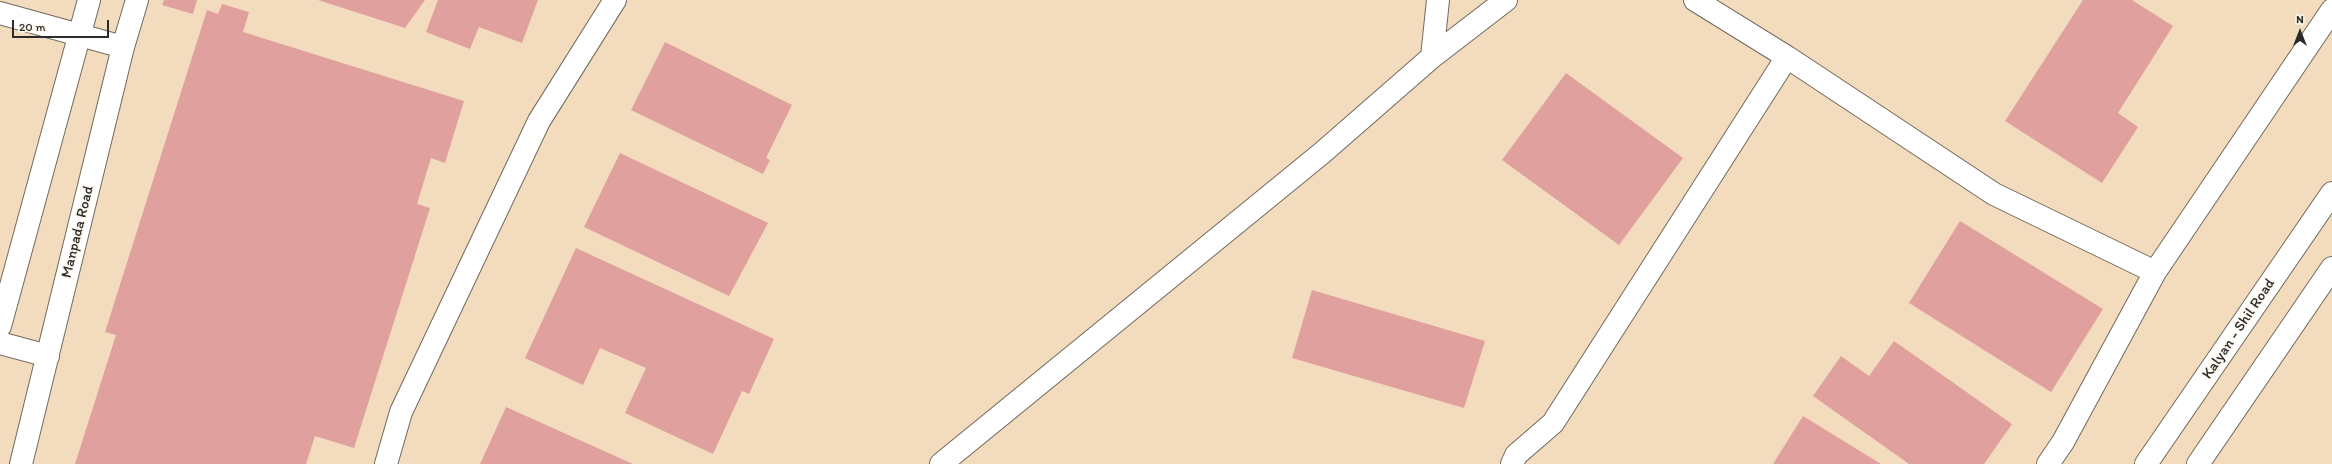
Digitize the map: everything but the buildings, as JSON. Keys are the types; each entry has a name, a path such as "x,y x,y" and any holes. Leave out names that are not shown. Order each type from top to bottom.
{"street":[{"path":"0,326 88,0"},
{"name":"Manpada Road","path":"21,464 123,47 137,0"},
{"path":"386,464 401,412 538,121 615,0"},
{"path":"1432,57 1438,0"},
{"path":"941,464 1322,152 1432,57 1506,0"},
{"path":"1695,0 1787,57 1994,194 2155,272"},
{"path":"2048,464 2063,442 2155,272 2332,10"},
{"path":"0,12 123,47"},
{"path":"1512,464 1516,456 1553,423 1787,57"},
{"name":"Kalyan - Shil Road","path":"2146,464 2332,193"},
{"path":"2198,464 2332,268"},
{"path":"0,343 48,356"}]}
